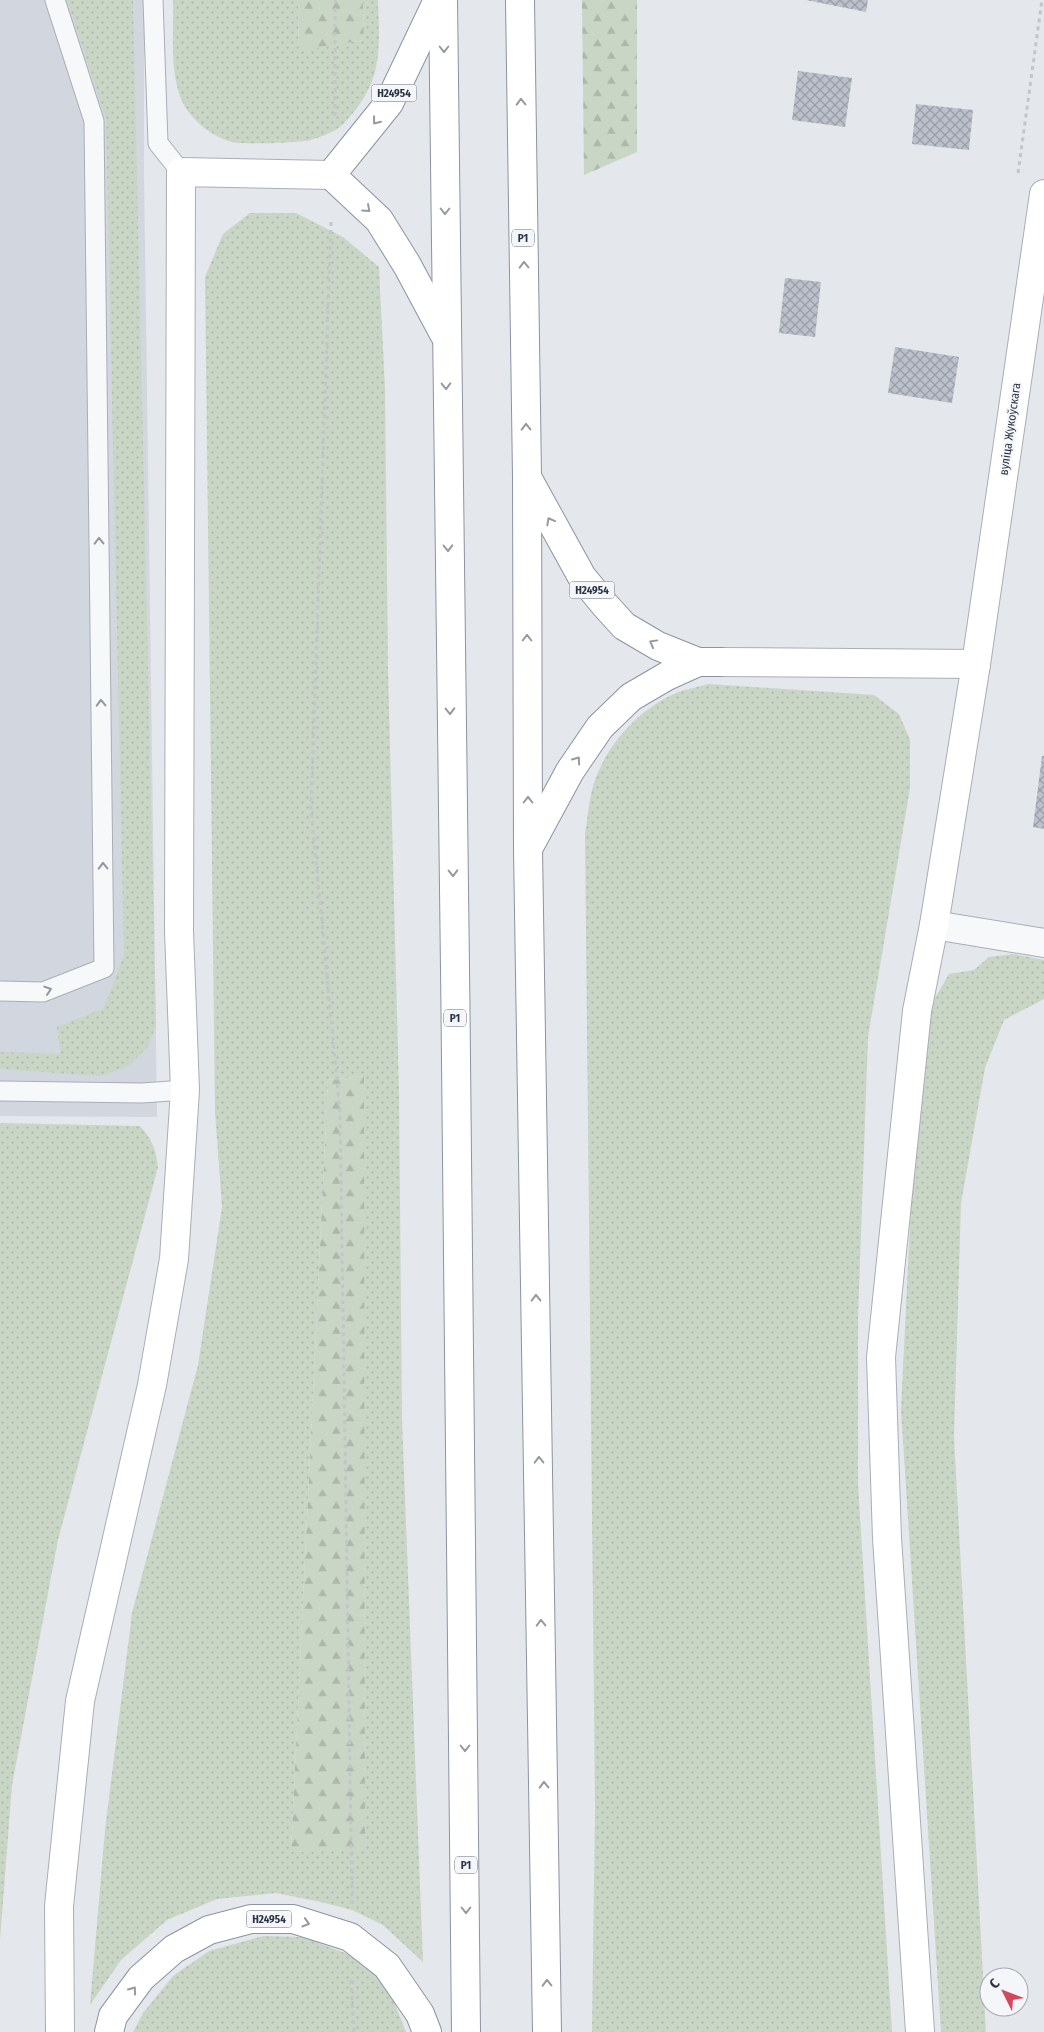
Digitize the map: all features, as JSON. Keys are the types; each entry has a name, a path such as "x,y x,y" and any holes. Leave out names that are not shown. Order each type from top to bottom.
{"main road":[{"name":"Н24954","path":"331,175 390,103 438,0"},
{"name":"Р1","path":"444,0 446,337 465,1709 466,2032"},
{"name":"Р1","path":"520,0 527,476 528,849 547,2032"},
{"path":"60,2032 59,1906 80,1701 152,1385 174,1259 185,1090 179,931 181,172 331,175 379,220 407,265 446,337"},
{"name":"вуліца Жукоўскага","path":"920,2032 887,1538 882,1357 917,1011 934,925 976,664 1044,194"},
{"name":"Н24954","path":"527,476 582,577 624,626 658,646 709,662 976,664"},
{"name":"Н24954","path":"528,849 570,771 600,727 631,698 667,676 709,662"},
{"name":"Н24954","path":"108,2032 113,2016 141,1978 174,1950 209,1930 251,1919 293,1919 350,1937 387,1966 420,2014 427,2032"}],"street":[{"path":"934,925 1044,943"}],"lane":[{"path":"0,991 43,992 104,968 94,121 55,0"},
{"path":"153,0 158,143 181,172"},
{"path":"0,1091 142,1093 185,1090"}],"path":[{"path":"335,0 335,119"},
{"path":"331,231 311,808 340,1113 352,1910"},
{"path":"351,1974 354,2032"}],"shaded area":[{"path":"0,0 144,0 144,174 157,1117 0,1116"}],"green space":[{"path":"67,0 133,0 156,1026 147,1048 128,1066 101,1076 0,1069 0,1052 60,1054 57,1027 104,1008 124,955 106,120"},
{"path":"173,0 298,0 299,50 364,40 363,0 378,0 378,51 374,76 363,99 350,117 341,126 318,138 296,142 238,143 221,138 213,134 191,116 182,101 175,77"},
{"path":"298,0 363,0 364,40 299,51"},
{"path":"582,0 637,0 637,152 584,175"},
{"path":"250,213 296,213 343,237 379,267 385,389 388,670 399,1091 402,1420 423,1962 383,1925 352,1910 276,1893 217,1899 167,1920 121,1960 90,2005 105,1830 132,1613 198,1365 222,1207 215,1112 205,277 223,234","holes":["363,1076 365,1849 291,1852 328,1080"]},
{"path":"709,684 874,695 899,714 910,740 910,788 868,1037 858,1318 858,1484 892,2032 592,2032 595,1806 585,833 594,783 607,755 616,742 637,719 662,700 676,693"},
{"path":"1013,954 1044,960 1044,999 1004,1020 985,1068 961,1203 954,1437 983,1967 979,1967 979,2017 985,2017 986,2032 941,2032 901,1410 910,1224 922,1053 935,998 949,974 974,970 989,957"},
{"path":"364,1076 365,1850 291,1852 328,1080"},
{"path":"0,1123 140,1126 153,1145 158,1167 58,1540 12,1785 0,1940"},
{"path":"263,1936 303,1937 350,1955 374,1973 392,1997 406,2032 133,2032 143,2013 173,1976 209,1951"}],"building":[{"path":"806,0 868,0 866,12"},
{"path":"798,71 852,78 845,127 792,120"},
{"path":"916,104 973,110 969,150 912,144"},
{"path":"785,278 821,282 815,337 779,333"},
{"path":"895,347 959,357 952,403 888,393"},
{"path":"1042,756 1044,756 1044,829 1033,827"}]}
